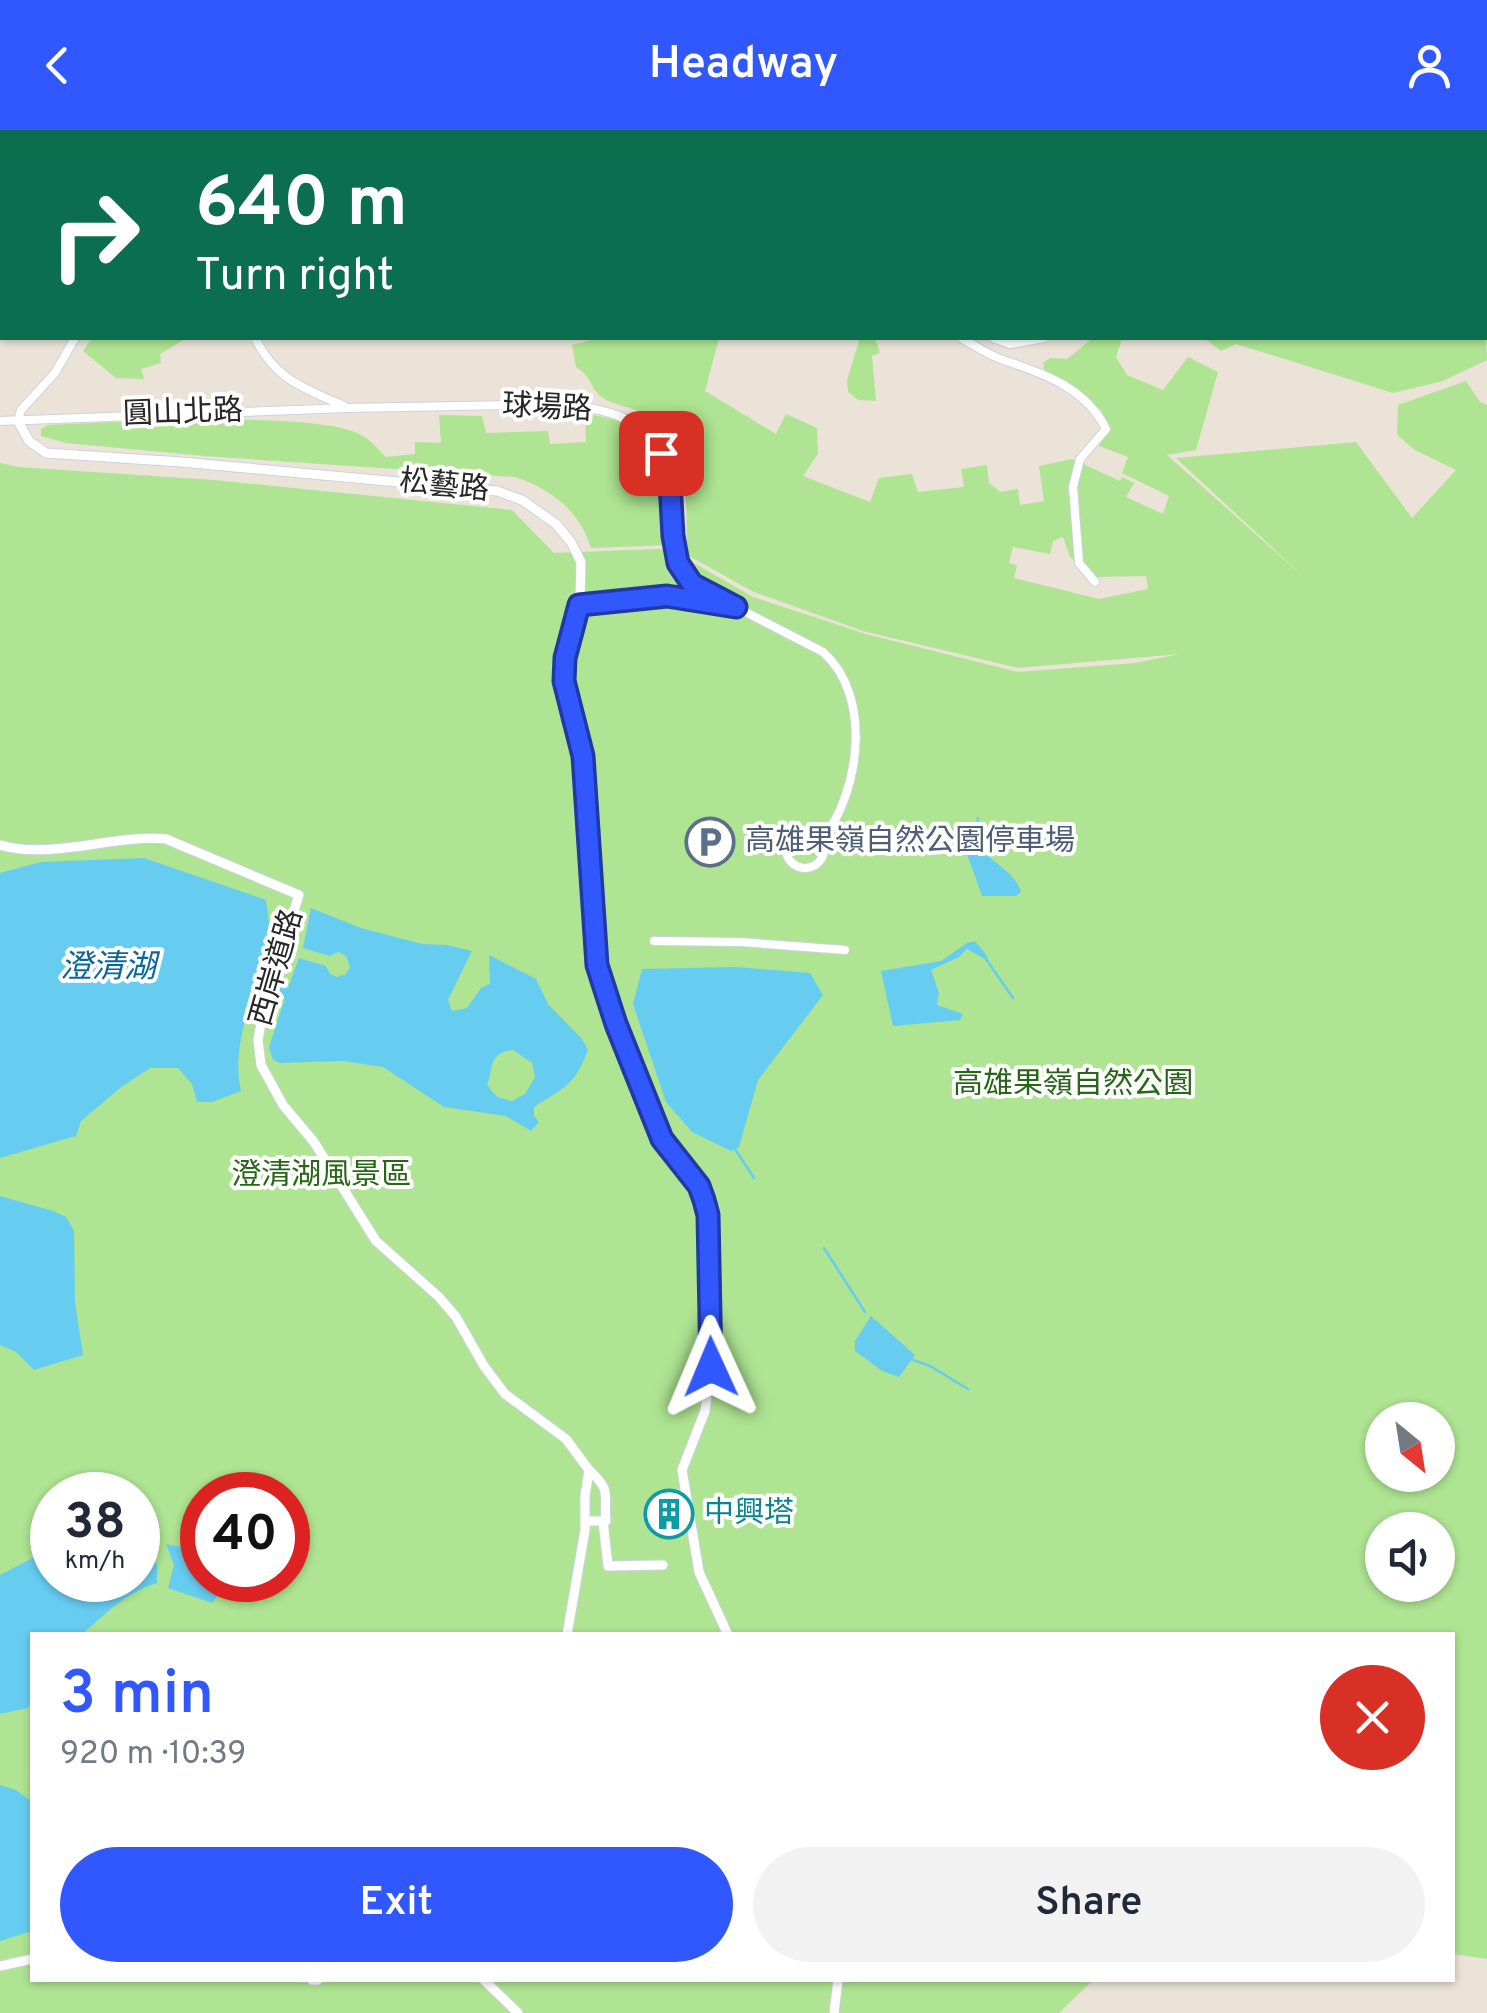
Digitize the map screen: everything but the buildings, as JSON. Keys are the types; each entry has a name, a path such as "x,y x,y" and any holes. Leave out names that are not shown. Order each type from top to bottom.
{"street":[{"path":"18,421 21,410 55,373 73,340"},
{"name":"球場路","path":"256,340 266,358 286,379 348,408 564,404 595,408 633,422 656,442 667,468 674,549 683,573 692,584 823,652 836,664 851,695 855,740 852,765 842,804 822,840 824,852 813,866 796,866 787,856 786,844 794,833 806,830 822,840"},
{"path":"964,340 1000,360 1028,366 1065,386 1098,413 1106,429 1080,459 1073,487 1078,563 1095,582"},
{"path":"999,340 1010,344 1033,340"},
{"name":"圓山北路","path":"0,421 348,408"},
{"name":"松藝路","path":"18,421 29,441 46,453 497,491 522,500 556,524 571,542 581,562 582,580 564,681 583,756 597,965 662,1139 699,1186 708,1215 711,1367 705,1411 682,1470 699,1572 727,1632"},
{"path":"570,642 582,580"},
{"path":"579,605 667,596 736,607"},
{"name":"西岸道路","path":"0,846 99,846 166,839 299,894 265,1002 258,1040 261,1065 283,1105 314,1142 376,1241 456,1317 505,1394 566,1438 600,1481 607,1493 603,1521 608,1566 662,1565"},
{"path":"654,941 740,942 845,950"},
{"path":"568,1632 586,1521 588,1470"},
{"path":"586,1521 603,1521"},
{"path":"0,1966 30,1960"},
{"path":"486,1982 518,2013"},
{"path":"834,2013 838,1982"}],"green space":[{"path":"91,340 184,340 160,354 161,363 141,369 144,379 116,378 83,351"},
{"path":"592,340 718,340 705,391 776,434 786,414 817,428 818,454 803,476 870,502 879,478 912,474 918,492 964,487 961,469 987,465 989,483 1000,492 1018,489 1020,505 1044,501 1039,466 1072,459 1120,481 1122,477 1134,483 1126,497 1163,514 1169,496 1122,473 1128,457 1099,446 1109,428 1101,410 1044,369 1043,363 1050,358 1067,359 1091,340 1121,340 1116,357 1127,375 1163,390 1188,357 1218,372 1196,450 1167,455 1306,579 1176,458 1356,442 1412,518 1456,470 1415,450 1397,435 1398,405 1466,381 1480,402 1487,405 1487,1959 1455,1954 1455,1632 30,1632 30,1982 1091,1982 1059,2013 0,2013 0,463 512,510 554,553 660,549 687,559 753,597 866,634 1018,672 1135,663 1180,654 1018,668 863,631 754,592 687,555 686,496 671,439 660,424 644,413 600,396 576,367 572,345","holes":["1063,537 1070,557 1094,577 1146,576 1148,589 1099,599 1014,578 1017,565 1009,563 1013,547 1050,554 1053,541"]},
{"path":"859,340 876,340 880,353 872,356 876,401 858,400 848,392 847,380"},
{"path":"1207,340 1486,340 1487,360 1443,381 1393,393 1236,344 1221,351"},
{"path":"585,413 624,423 650,445 663,476 670,545 591,548 572,512 541,488 515,477 204,456 66,443 41,436 41,429 48,425 261,420 340,428 363,436 386,457 415,454 415,442 441,443 439,415 482,416 486,433 548,431 550,444 586,442"}],"water":[{"path":"980,848 1009,873 1021,892 1016,896 982,896 967,854 969,849"},
{"name":"澄清湖","path":"144,858 266,900 269,923 259,976 288,988 299,958 326,966 337,977 346,974 350,967 346,956 338,952 330,956 303,948 311,908 361,928 422,944 472,951 448,1000 452,1011 467,1008 481,988 490,984 489,955 536,979 548,1004 588,1050 573,1079 534,1107 539,1122 531,1131 506,1116 444,1107 383,1067 343,1061 273,1060 269,1047 285,998 255,990 239,1053 241,1091 212,1102 197,1102 192,1084 178,1068 150,1068 81,1121 76,1136 0,1158 0,873 41,862","holes":["513,1050 532,1063 535,1077 525,1094 512,1101 497,1097 487,1085 499,1054"]},
{"path":"975,941 988,957 967,949 931,970 939,993 937,1005 963,1014 960,1020 893,1026 881,971 941,961"},
{"path":"736,967 810,973 823,995 758,1080 739,1147 731,1151 692,1132 666,1102 633,1004 642,969"},
{"path":"0,1196 66,1217 74,1231 75,1302 83,1355 34,1370 16,1352 0,1345"},
{"path":"871,1316 915,1355 899,1377 882,1371 855,1351 855,1341"},
{"path":"166,1544 180,1547 180,1592 168,1588 174,1565"},
{"path":"30,1559 30,1602 120,1602 84,1632 30,1632 30,1704 28,1708 0,1714 0,1575"},
{"path":"0,1785 30,1800 30,1932 0,1941"}],"waterway":[{"path":"974,848 978,818"},
{"path":"986,959 1013,998"},
{"path":"735,1149 754,1178"},
{"path":"824,1248 865,1312"},
{"path":"913,1360 968,1389"}],"place":[{"name":"高雄果嶺自然公園停車場","path":"710,842"},
{"name":"中興塔","path":"669,1514"}],"route":[{"path":"661,453 670,482 678,563 692,584 736,607 667,596 579,605 565,658 564,681 583,756 597,965 662,1139 699,1186 708,1215 711,1367"}],"park label":[{"name":"高雄果嶺自然公園","path":"1073,1085"},
{"name":"澄清湖風景區","path":"321,1176"}]}
